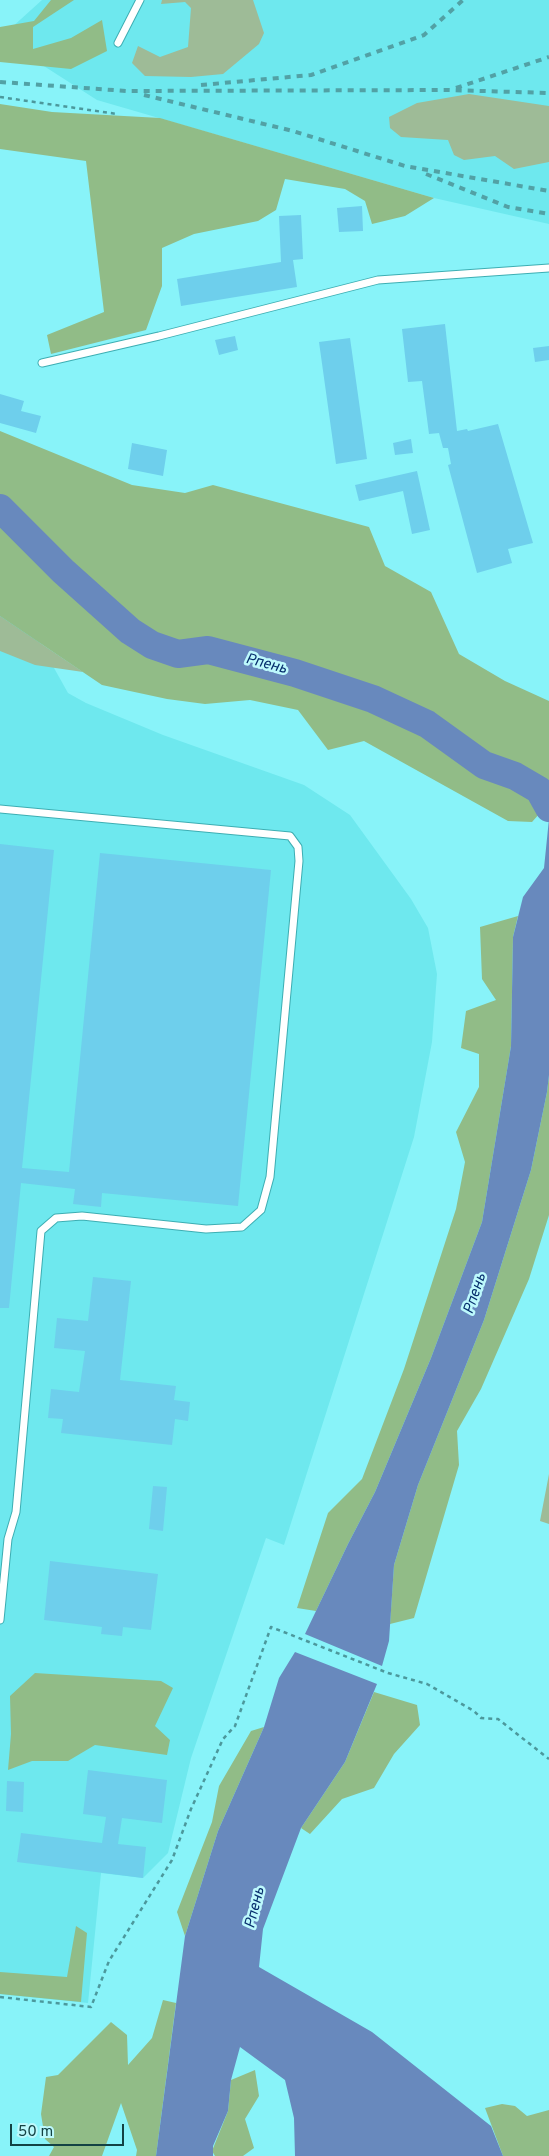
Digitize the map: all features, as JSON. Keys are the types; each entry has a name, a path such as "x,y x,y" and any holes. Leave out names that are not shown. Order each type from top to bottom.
{"lane":[{"path":"118,43 140,0"},
{"path":"42,363 160,336 378,280 549,268"},
{"path":"0,809 290,836 298,847 299,861 270,1178 262,1210 242,1227 206,1229 82,1216 56,1218 41,1231 16,1512 8,1539 0,1620"},
{"path":"0,1538 8,1539"}],"path":[{"path":"0,97 117,114"},
{"path":"0,1997 91,2007 109,1961 172,1860 191,1809 223,1739 235,1726 271,1627 388,1673 427,1684 474,1711 480,1718 498,1719 549,1759"}],"shaded area":[{"path":"42,0 549,0 549,224 434,198 97,100 0,38"},
{"path":"0,587 16,600 68,693 86,703 163,735 304,785 350,815 411,899 428,928 437,974 432,1042 414,1137 284,1545 266,1538 191,1758 168,1853 143,1878 101,1873 88,2003 0,1994"}],"green space":[{"path":"51,0 74,0 33,27 33,49 71,38 102,20 107,51 71,69 0,62 0,27 34,21"},
{"path":"162,0 253,0 264,33 259,44 223,74 191,77 145,76 132,63 138,46 160,57 188,47 191,8 185,2 161,4"},
{"path":"469,94 549,106 549,162 514,169 495,156 464,160 454,155 448,140 401,137 390,128 389,117 417,103"},
{"path":"0,104 52,112 160,118 434,198 405,216 372,224 365,201 345,189 285,179 276,210 258,221 194,234 162,248 162,286 146,330 51,354 47,335 104,312 86,161 0,149"},
{"path":"0,431 132,485 185,493 213,485 369,527 385,566 431,592 459,654 505,681 549,701 549,803 532,822 508,821 364,741 328,750 298,710 250,700 205,704 167,699 102,685 0,616"},
{"path":"0,616 83,672 35,665 0,651"},
{"path":"518,916 513,937 511,1046 482,1222 431,1358 375,1492 316,1611 297,1608 328,1513 362,1479 404,1369 456,1209 465,1162 456,1132 479,1087 479,1054 461,1048 466,1011 496,1000 482,979 480,927"},
{"path":"549,1075 549,1215 529,1279 481,1389 457,1431 459,1465 414,1618 390,1624 394,1565 418,1485 484,1320 531,1170"},
{"path":"549,1474 549,1524 540,1521"},
{"path":"35,1673 161,1681 173,1688 155,1726 170,1740 167,1755 95,1745 68,1761 32,1761 8,1770 11,1734 10,1696"},
{"path":"374,1692 417,1705 420,1725 394,1754 374,1788 342,1799 310,1834 301,1828 345,1762"},
{"path":"264,1727 218,1831 185,1936 177,1912 212,1822 219,1786 251,1731"},
{"path":"76,1926 87,1933 81,2002 0,1994 0,1972 67,1977"},
{"path":"163,2000 176,2003 156,2156 136,2156 137,2150 121,2103 102,2156 49,2156 54,2147 45,2139 41,2114 46,2077 58,2075 111,2022 127,2035 128,2065 152,2038"},
{"path":"255,2070 259,2096 245,2119 254,2148 243,2156 215,2156 212,2151 228,2111 231,2080"},
{"path":"502,2104 515,2106 527,2116 549,2110 549,2156 503,2156 485,2108"}],"water":[{"path":"549,819 549,1075 547,1092 531,1170 484,1320 418,1485 394,1565 389,1641 382,1666 305,1634 375,1492 431,1358 482,1222 511,1046 513,937 523,897 544,868"},
{"path":"295,1652 377,1684 345,1762 301,1828 263,1929 259,1967 372,2032 491,2126 503,2156 295,2156 294,2118 285,2080 240,2047 231,2080 228,2111 213,2146 213,2156 156,2156 185,1936 218,1831 264,1727 279,1678"}],"building":[{"path":"362,206 363,231 339,232 337,208"},
{"path":"301,215 303,259 293,260 297,287 181,306 177,279 281,262 279,216"},
{"path":"445,324 457,431 467,429 468,431 498,424 533,543 508,549 512,563 477,573 448,465 451,464 448,448 443,448 439,433 429,434 422,381 408,382 402,329"},
{"path":"235,336 238,350 219,355 215,340"},
{"path":"350,338 367,459 336,464 319,342"},
{"path":"549,346 549,360 535,362 533,348"},
{"path":"0,394 24,401 21,411 41,416 36,433 0,423"},
{"path":"411,439 413,453 395,455 393,443"},
{"path":"132,443 167,450 163,476 128,469"},
{"path":"417,471 430,530 412,534 403,491 359,501 355,485"},
{"path":"0,844 54,850 22,1168 69,1172 100,853 271,870 238,1206 102,1193 101,1207 73,1204 75,1189 21,1183 9,1308 0,1308"},
{"path":"93,1277 131,1281 120,1380 176,1386 174,1400 190,1402 188,1421 175,1419 172,1445 61,1433 63,1419 48,1418 51,1389 79,1392 85,1351 54,1348 57,1318 88,1321"},
{"path":"153,1486 167,1487 163,1531 149,1529"},
{"path":"50,1561 158,1574 151,1630 123,1627 122,1636 101,1634 102,1627 44,1620"},
{"path":"88,1770 167,1780 162,1823 122,1818 118,1844 146,1847 143,1878 17,1862 21,1833 102,1843 106,1817 83,1814"},
{"path":"7,1781 24,1782 23,1812 6,1811"}],"waterway":[{"name":"Рпень","path":"0,508 63,571 130,631 152,645 178,654 208,650 295,673 373,699 427,724 484,765 515,776 539,790 549,808"}],"railway":[{"path":"201,85 311,75 424,35 463,0"},
{"path":"456,88 549,57"},
{"path":"0,82 127,91 449,90 549,93"},
{"path":"144,95 293,131 405,166 549,191"},
{"path":"426,174 508,207 549,214"}]}
